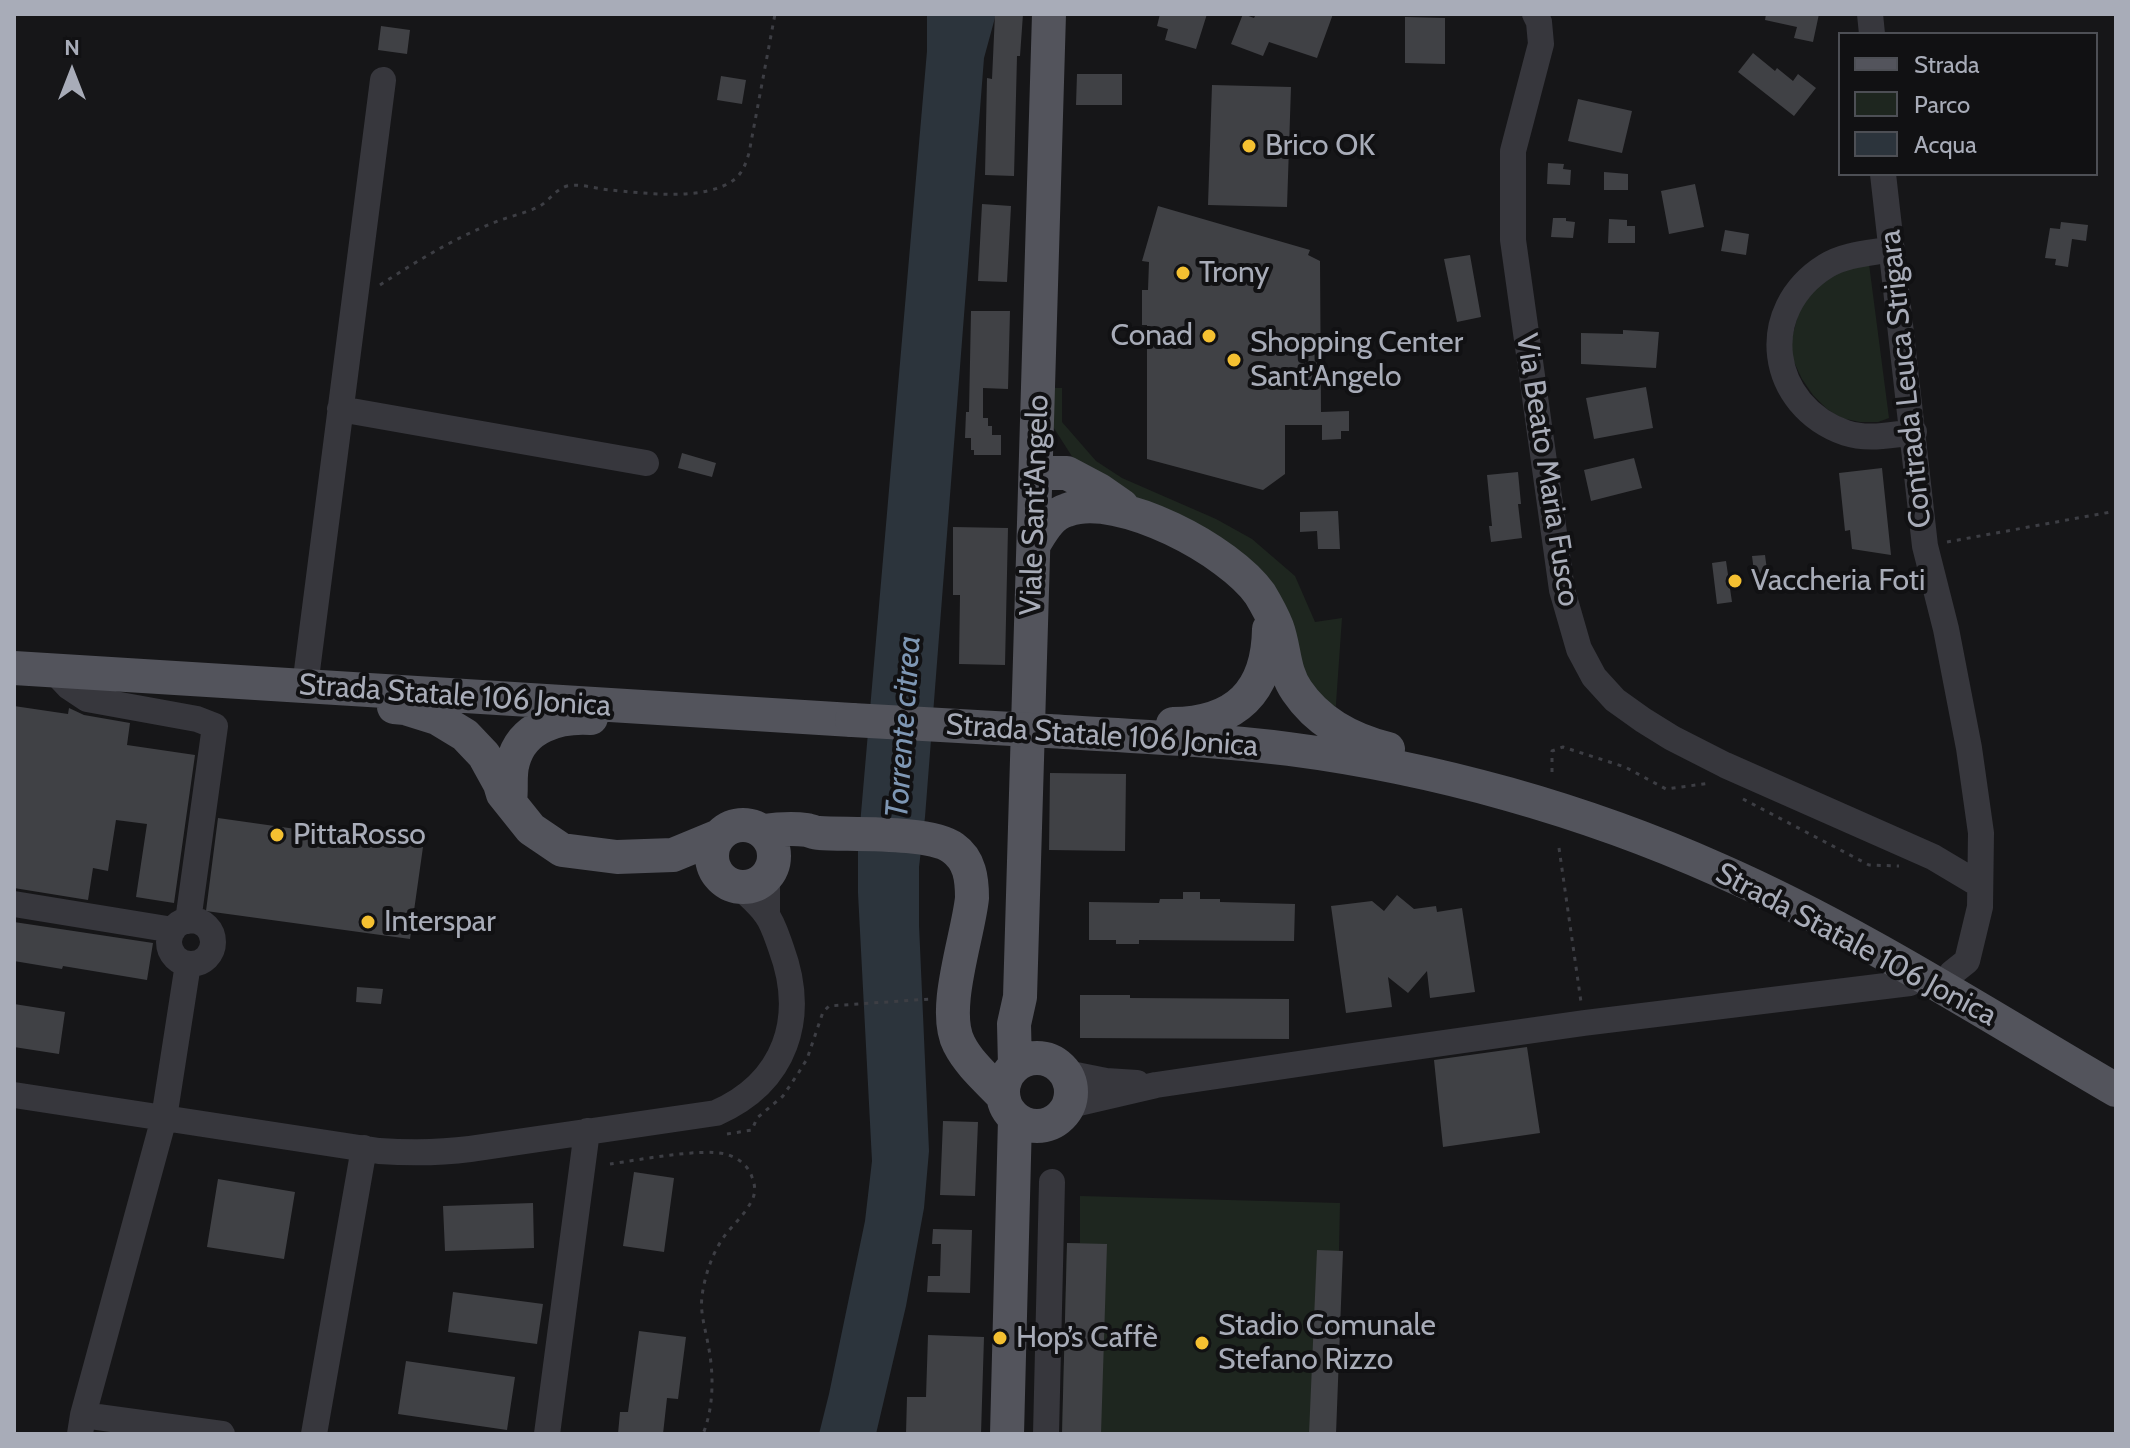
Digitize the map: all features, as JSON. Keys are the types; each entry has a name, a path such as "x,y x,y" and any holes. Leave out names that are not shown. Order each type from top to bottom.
{"main road":[{"name":"Viale Sant'Angelo","path":"1007,1434 1015,1189 1034,1089 1038,1050 1027,1005 1020,997 1049,14"},
{"path":"1037,419 1076,472 1105,504"},
{"path":"1036,477 1067,473 1105,504 1185,536 1224,559 1247,578 1277,626 1288,673 1296,690 1312,709 1343,733 1365,743 1444,763 1511,796"},
{"path":"1034,544 1046,526 1065,510 1105,504"},
{"path":"1059,732 1097,724 1196,723 1224,714 1244,700 1262,674 1272,617"},
{"name":"Strada Statale 106 Jonica","path":"14,668 1222,742 1322,754 1413,771 1511,796 1639,838 1718,869 1865,944 2116,1090"},
{"path":"229,682 271,698 405,708 437,718 474,743 493,770 503,794 531,829 562,850 617,857 673,855 749,874 795,846 834,833"},
{"path":"510,801 512,764 519,748 534,732 558,720 572,717 723,725 754,714"},
{"path":"673,855 719,836 735,825 755,827 763,831 773,846 749,874"},
{"path":"763,831 792,829 930,839 951,846 961,855 972,881 971,909 953,1002 952,1019 957,1042 964,1053 1034,1089"},
{"path":"719,836 712,853 749,874"}],"street":[{"name":"Via Beato Maria Fusco","path":"1535,14 1541,44 1513,151 1513,240 1559,575 1579,649 1594,677 1615,700 1643,720 1725,765 1933,857 1980,885"},
{"path":"305,686 383,80"},
{"name":"Contrada Leuca Strigara","path":"1883,176 1925,546 1946,629 1969,748 1981,833 1980,907 1960,967"},
{"path":"1892,249 1829,264 1803,283 1786,310 1779,341 1783,372 1797,400 1820,422 1850,435 1882,436 1914,432"},
{"path":"340,409 646,463"},
{"path":"14,904 181,925 195,921 207,927 213,946 201,962 188,964 181,962 171,952 169,944 181,925 215,726 197,719 87,699 69,687 53,670"},
{"path":"14,1095 407,1153 435,1153 716,1113 751,1093 768,1077 781,1057 792,1011 786,961 749,874"},
{"path":"188,964 164,1118 82,1424 222,1434"},
{"path":"1034,1089 1156,1085 1584,1023 1910,983"},
{"path":"547,1434 587,1131"},
{"path":"314,1434 364,1148"},
{"path":"1046,1434 1052,1182"}],"path":[{"path":"354,304 412,264 498,221 536,208 557,190 578,185 665,194 697,193 737,178 749,153 775,14"},
{"path":"1925,546 2116,511"},
{"path":"1552,772 1552,751 1563,747 1625,767 1666,789 1711,783"},
{"path":"1734,794 1869,865 1904,867 1933,857"},
{"path":"1559,848 1584,1023"},
{"path":"857,1003 934,999"},
{"path":"610,1164 688,1154 724,1153 744,1163 753,1179 754,1198 717,1247 703,1291 701,1311 711,1362 709,1418 703,1434"}],"green space":[{"path":"1869,264 1889,418 1878,422 1860,422 1841,418 1813,395 1794,362 1790,345 1801,304 1831,273"},
{"path":"1050,388 1062,388 1062,422 1096,461 1122,478 1216,519 1252,539 1295,576 1315,622 1342,618 1335,718 1320,708 1283,627 1073,458 1050,422"},
{"name":"Stadio Comunale Stefano Rizzo","path":"1080,1196 1340,1203 1335,1434 1062,1434 1067,1243 1080,1243"}],"water":[{"name":"Torrente citrea","path":"927,14 996,14 984,58 919,867 929,1151 924,1208 906,1306 876,1434 819,1434 865,1221 872,1161 858,848 927,51"}],"building":[{"path":"995,14 1023,14 1020,56 1017,56 1014,176 985,175 987,78 992,79"},
{"path":"1160,14 1207,14 1196,49 1165,40 1168,29 1157,26"},
{"path":"1243,14 1254,18 1256,14 1333,14 1317,58 1269,42 1263,56 1231,44"},
{"path":"1766,14 1819,14 1813,42 1794,38 1797,27 1765,20"},
{"path":"1405,17 1445,18 1445,64 1405,63"},
{"path":"381,26 410,30 407,54 378,50"},
{"path":"1753,53 1793,81 1798,74 1816,88 1794,116 1738,72"},
{"path":"1077,74 1122,74 1122,105 1076,105"},
{"path":"721,76 746,80 742,104 717,100"},
{"name":"Brico OK","path":"1212,85 1291,87 1287,207 1208,205"},
{"path":"1578,99 1632,111 1622,153 1568,141"},
{"path":"1548,163 1564,164 1563,169 1571,170 1570,185 1547,184"},
{"path":"1604,172 1628,174 1628,190 1604,190"},
{"path":"1695,184 1704,227 1669,234 1661,191"},
{"path":"982,204 1011,206 1007,282 978,281"},
{"name":"Shopping Center Sant'Angelo","path":"1158,206 1310,250 1308,255 1320,261 1321,412 1349,411 1349,431 1341,431 1341,439 1322,440 1322,425 1285,425 1285,474 1263,490 1147,459 1147,325 1142,325 1142,290 1148,290 1149,262 1142,261"},
{"path":"1553,218 1575,222 1573,238 1551,237"},
{"path":"1609,219 1627,220 1627,226 1635,226 1635,243 1608,243"},
{"path":"2061,222 2088,225 2086,241 2072,239 2068,267 2055,265 2056,259 2045,258 2050,228 2060,229"},
{"path":"1725,230 1749,234 1746,255 1721,251"},
{"path":"1470,255 1481,317 1457,322 1444,259"},
{"path":"971,311 1010,311 1008,389 983,388 983,418 988,418 992,435 1001,435 1001,455 974,455 971,438 965,438 966,412 969,412"},
{"path":"1623,330 1659,332 1656,368 1581,364 1581,333 1623,334"},
{"path":"1646,387 1653,428 1594,439 1586,398"},
{"path":"682,453 716,463 712,477 678,468"},
{"path":"1634,458 1642,488 1591,501 1584,470"},
{"path":"1882,468 1891,555 1852,549 1850,530 1845,531 1839,473"},
{"path":"1518,472 1522,538 1491,542 1487,475"},
{"path":"1338,511 1340,549 1318,549 1317,531 1300,532 1300,512"},
{"path":"953,527 1008,528 1005,665 959,664 960,595 953,595"},
{"path":"1765,555 1769,585 1756,587 1752,556"},
{"path":"1726,561 1732,602 1717,604 1712,563"},
{"path":"14,706 68,714 69,708 84,715 130,723 127,745 195,755 174,903 136,897 147,824 116,820 108,871 93,868 88,900 14,888"},
{"path":"1050,773 1126,774 1125,851 1049,850"},
{"path":"218,818 423,847 410,939 206,911"},
{"path":"1183,892 1200,892 1200,899 1220,899 1220,902 1295,904 1294,941 1139,940 1139,944 1116,944 1116,940 1089,940 1089,902 1159,903 1160,899 1183,899"},
{"path":"1397,895 1414,909 1436,906 1437,912 1462,908 1475,992 1430,998 1427,971 1408,993 1388,977 1392,1007 1346,1013 1331,906 1372,901 1384,911"},
{"path":"14,922 153,943 147,980 14,961"},
{"path":"357,987 383,989 381,1004 356,1002"},
{"path":"1080,995 1289,999 1289,1039 1080,1038"},
{"path":"14,1004 65,1012 59,1054 14,1047"},
{"path":"1527,1047 1540,1133 1443,1147 1434,1060"},
{"path":"943,1121 978,1122 975,1196 940,1195"},
{"path":"634,1172 674,1178 664,1252 623,1246"},
{"path":"218,1179 295,1192 284,1259 207,1247"},
{"path":"533,1203 534,1248 445,1251 443,1206"},
{"path":"933,1229 972,1230 970,1293 927,1292 928,1276 940,1276 941,1244 932,1244"},
{"path":"1067,1243 1107,1244 1101,1434 1062,1434"},
{"path":"1317,1250 1343,1251 1336,1434 1309,1434"},
{"path":"453,1292 543,1304 537,1344 448,1332"},
{"path":"639,1331 686,1337 678,1399 667,1398 663,1434 618,1434 620,1412 628,1412"},
{"path":"928,1335 984,1337 981,1434 906,1434 907,1397 926,1397"},
{"path":"406,1361 515,1377 507,1430 398,1414"}],"place":[{"name":"Brico OK","path":"1249,146"},
{"name":"Trony","path":"1183,273"},
{"name":"Conad","path":"1209,336"},
{"name":"Shopping Center Sant'Angelo","path":"1234,360"},
{"name":"Vaccheria Foti","path":"1735,581"},
{"name":"PittaRosso","path":"277,835"},
{"name":"Interspar","path":"368,922"},
{"name":"Hop’s Caffè","path":"1000,1338"},
{"name":"Stadio Comunale Stefano Rizzo","path":"1202,1343"}]}
